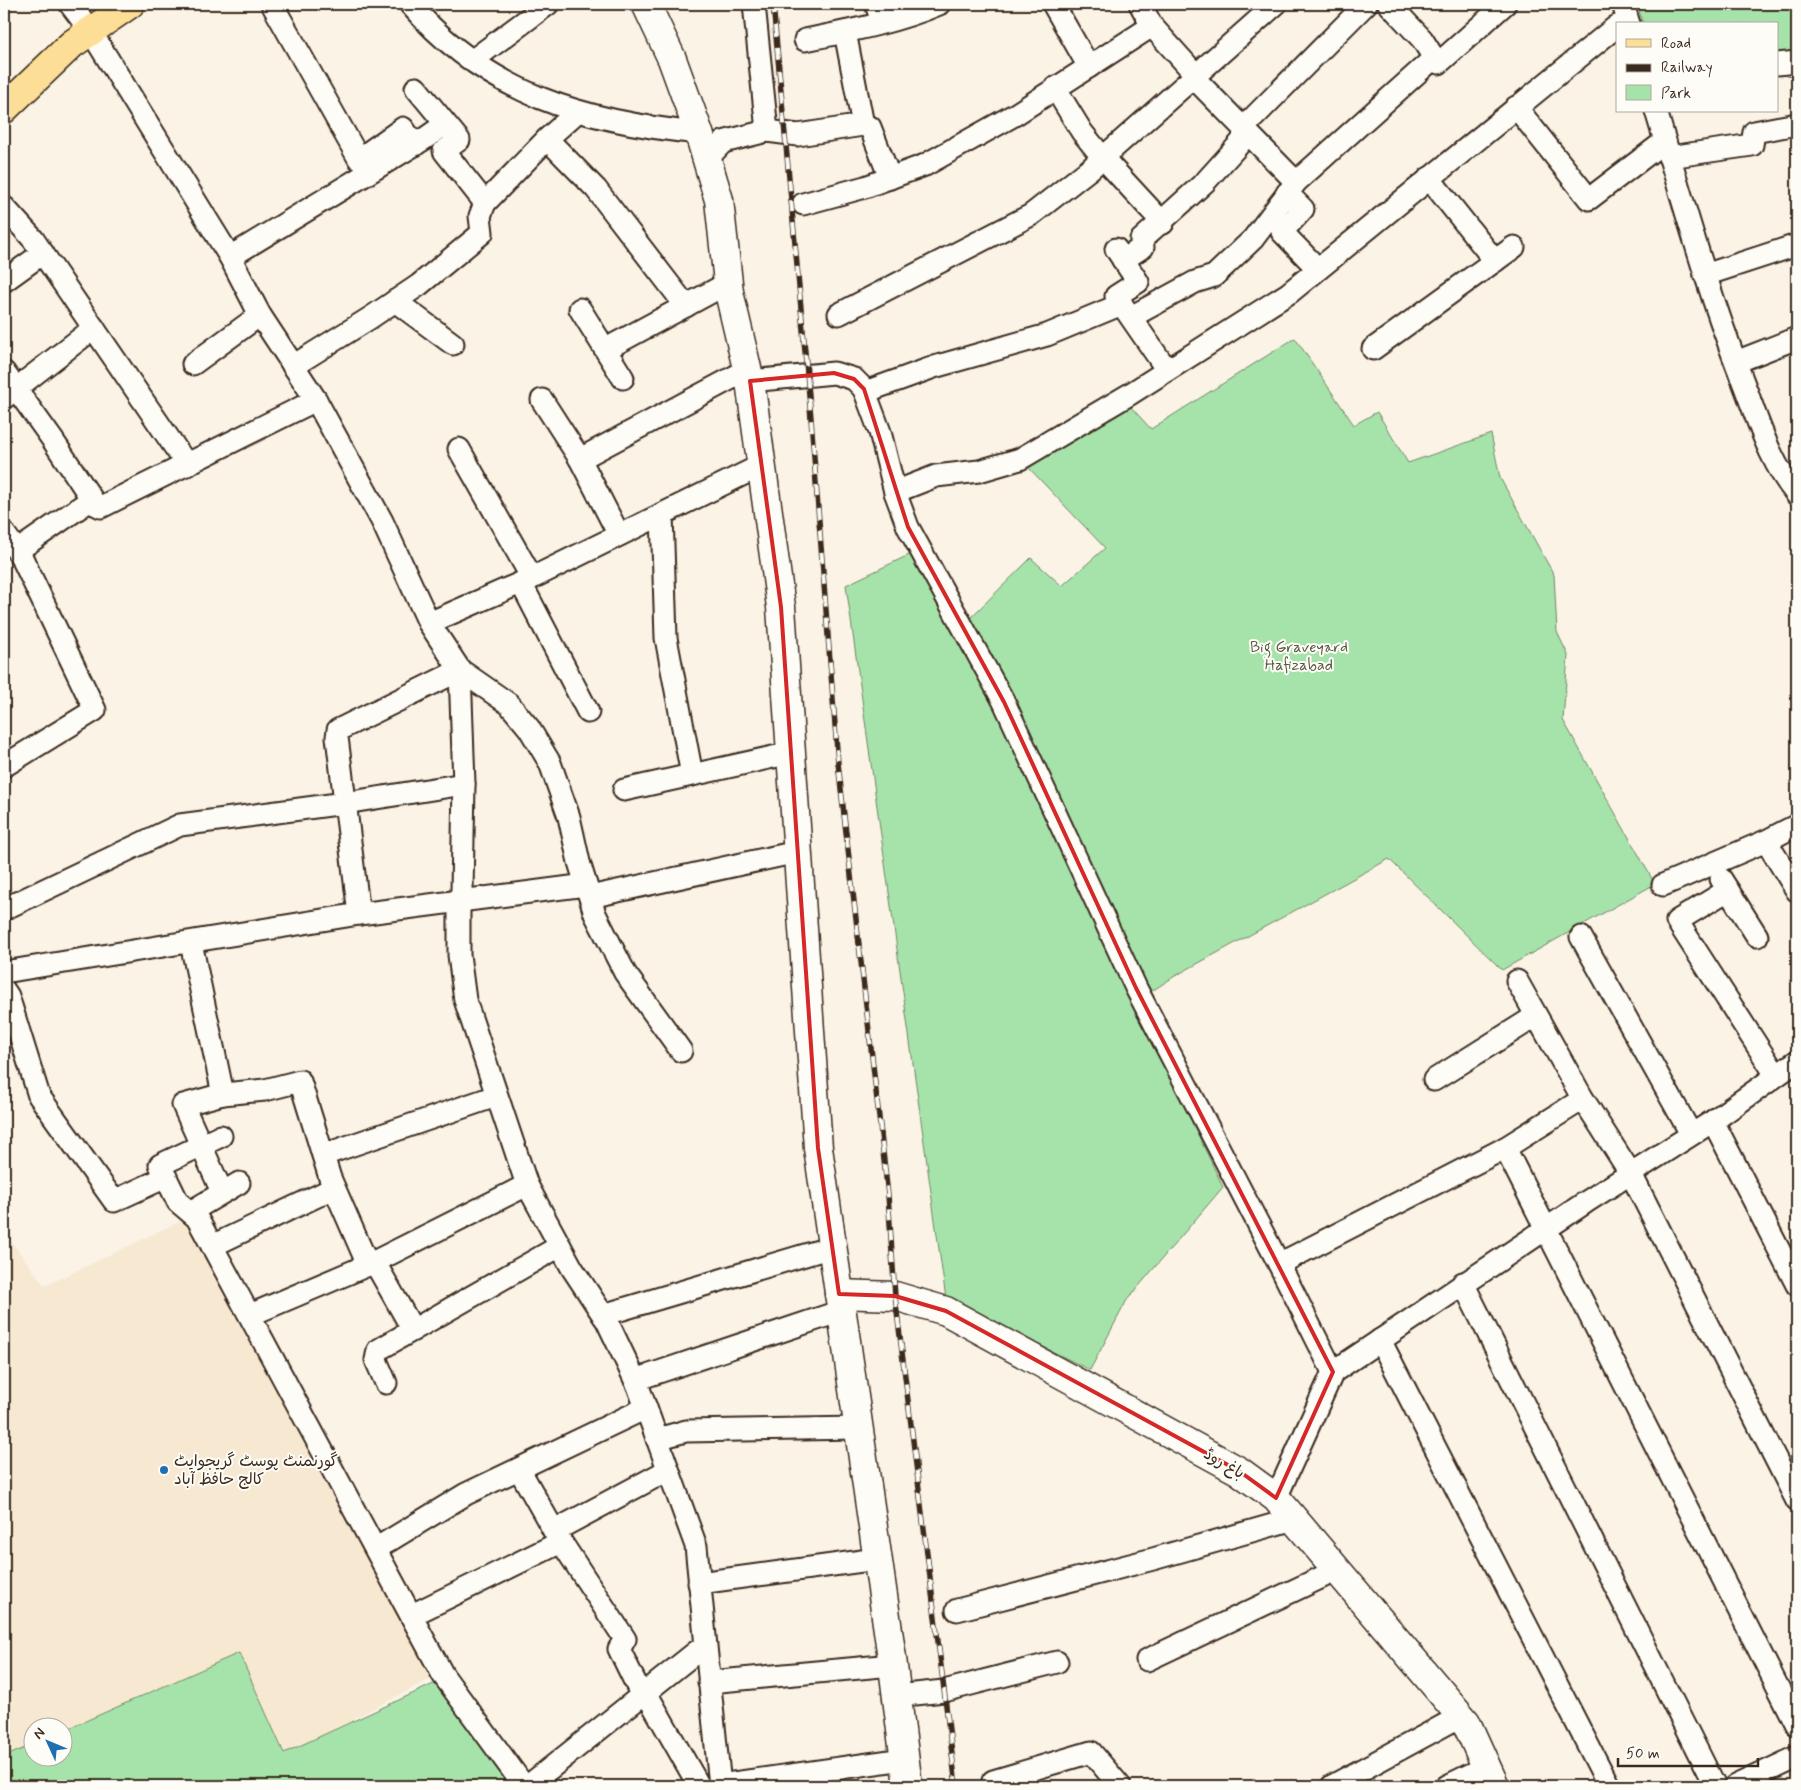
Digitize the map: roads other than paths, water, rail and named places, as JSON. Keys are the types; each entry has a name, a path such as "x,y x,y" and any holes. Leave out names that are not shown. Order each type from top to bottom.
{"main road":[{"path":"4,109 90,30 130,4"}],"street":[{"path":"70,4 90,30 230,257 260,315 316,400 382,521 428,623 460,670 509,704 529,728 550,763 569,817 595,914 625,973 681,1051"},
{"path":"272,4 359,159 403,128 415,145"},
{"path":"410,4 472,60 501,81 577,112 647,128 699,133"},
{"path":"472,60 548,4"},
{"path":"646,4 672,59 699,133 719,200 728,283 748,376 780,607 818,1148 908,1786"},
{"path":"754,4 767,131"},
{"path":"806,40 845,32 879,13 919,13 939,4"},
{"path":"1053,4 1089,66"},
{"path":"1140,4 1152,26 1194,76 1246,130 1292,187 1303,209 1282,232 1318,269"},
{"path":"839,314 1031,215 1103,158 1276,4"},
{"path":"1168,370 1116,296 1138,282 1120,254 1142,247 1141,240 1163,223 1206,182 1242,141 1247,124 1366,4"},
{"path":"1389,4 1422,38 1439,63 1505,4"},
{"path":"895,492 936,476 979,470 1020,459 1168,370 1289,293 1616,25"},
{"path":"803,204 890,178 925,165 1016,114 1152,26"},
{"path":"845,32 863,125"},
{"path":"865,392 934,367 1126,311 1214,276 1253,239 1292,187 1434,58"},
{"path":"1778,64 1797,62"},
{"path":"416,88 459,140 444,151 485,203"},
{"path":"1055,88 1082,132 1103,158 1163,223"},
{"path":"1516,107 1589,199 1667,149 1752,145 1754,132 1797,124"},
{"path":"293,366 419,285 482,233 480,216 485,203 547,139 577,112"},
{"path":"1656,112 1718,316 1766,446 1778,471 1797,495"},
{"path":"230,257 415,145 444,124"},
{"path":"707,159 723,142 767,131 798,135 863,125 870,127 890,178"},
{"path":"547,139 596,189 686,306"},
{"path":"1429,178 1495,261"},
{"path":"4,207 43,253 187,465"},
{"path":"1705,275 1797,245"},
{"path":"1374,349 1514,247"},
{"path":"4,281 43,253"},
{"path":"606,349 728,283"},
{"path":"395,301 453,344"},
{"path":"580,309 623,378"},
{"path":"193,364 260,315"},
{"path":"94,328 7,386 52,439 95,504"},
{"path":"1736,362 1797,338"},
{"path":"580,459 748,376 834,373 854,379 865,392 880,432 895,492 908,527 1004,702 1136,988 1333,1372"},
{"path":"17,551 89,501 101,507 316,400"},
{"path":"542,400 580,459 619,535"},
{"path":"459,449 526,581 588,712"},
{"path":"428,623 526,581 760,466"},
{"path":"662,514 666,638 692,775"},
{"path":"4,533 17,551 95,710 4,766"},
{"path":"460,670 464,784 462,892 459,900 459,955 465,1000 527,1185 560,1246 603,1315 635,1380 696,1546 708,1682 712,1786"},
{"path":"359,914 336,737 338,730 460,670"},
{"path":"624,790 790,753"},
{"path":"4,908 180,825 345,803 464,784"},
{"path":"1663,885 1766,841 1797,825"},
{"path":"1766,841 1797,891"},
{"path":"4,972 359,914 459,900 588,891 797,852"},
{"path":"1711,864 1757,936"},
{"path":"1276,1498 1333,1372 1463,1283 1713,1121 1791,1068 1677,921 1728,890"},
{"path":"1581,937 1691,1134"},
{"path":"190,943 223,1094"},
{"path":"1517,981 1582,1099 1631,1174 1797,1501"},
{"path":"5,995 39,1096 114,1201 166,1177"},
{"path":"1434,1080 1536,1016"},
{"path":"190,1212 231,1188 201,1145 183,1105 223,1094 265,1090 300,1080 334,1188 371,1263 413,1330"},
{"path":"323,1155 496,1096"},
{"path":"1279,1264 1505,1148 1582,1099"},
{"path":"1713,1121 1797,1285"},
{"path":"221,1136 160,1165 178,1202 197,1218 377,1548 443,1674 524,1786"},
{"path":"1505,1148 1797,1725"},
{"path":"250,1315 371,1263 527,1185"},
{"path":"212,1246 334,1188"},
{"path":"386,1383 376,1360 378,1350 560,1246"},
{"path":"603,1315 832,1247"},
{"path":"1463,1283 1715,1786"},
{"name":"باغ روڈ","path":"840,1303 895,1296 946,1311 1239,1471 1276,1498 1461,1716 1491,1776"},
{"path":"635,1380 840,1303"},
{"path":"1380,1340 1609,1786"},
{"path":"377,1548 466,1494 646,1408"},
{"path":"657,1439 686,1431 858,1428"},
{"path":"519,1469 558,1536 625,1639 619,1649 643,1693 712,1786"},
{"path":"412,1615 558,1536 668,1470"},
{"path":"957,1610 1153,1559 1294,1519"},
{"path":"699,1583 877,1559"},
{"path":"1147,1660 1338,1570"},
{"path":"528,1786 705,1645"},
{"path":"896,1696 944,1691 1057,1662"},
{"path":"708,1682 892,1665"},
{"path":"1332,1786 1461,1716"},
{"path":"993,1781 1091,1752 1120,1786"},
{"path":"1735,1786 1797,1758"},
{"path":"712,1786 904,1759"},
{"path":"1447,1786 1491,1776"}],"railway":[{"path":"773,4 810,406 838,763 888,1195 895,1296 956,1786"}],"place":[{"name":"گورنمنٹ پوسٹ گریجوایٹ کالج حافظ آباد","path":"164,1470"}],"park label":[{"name":"Big Graveyard Hafizabad","path":"1299,656"}]}
